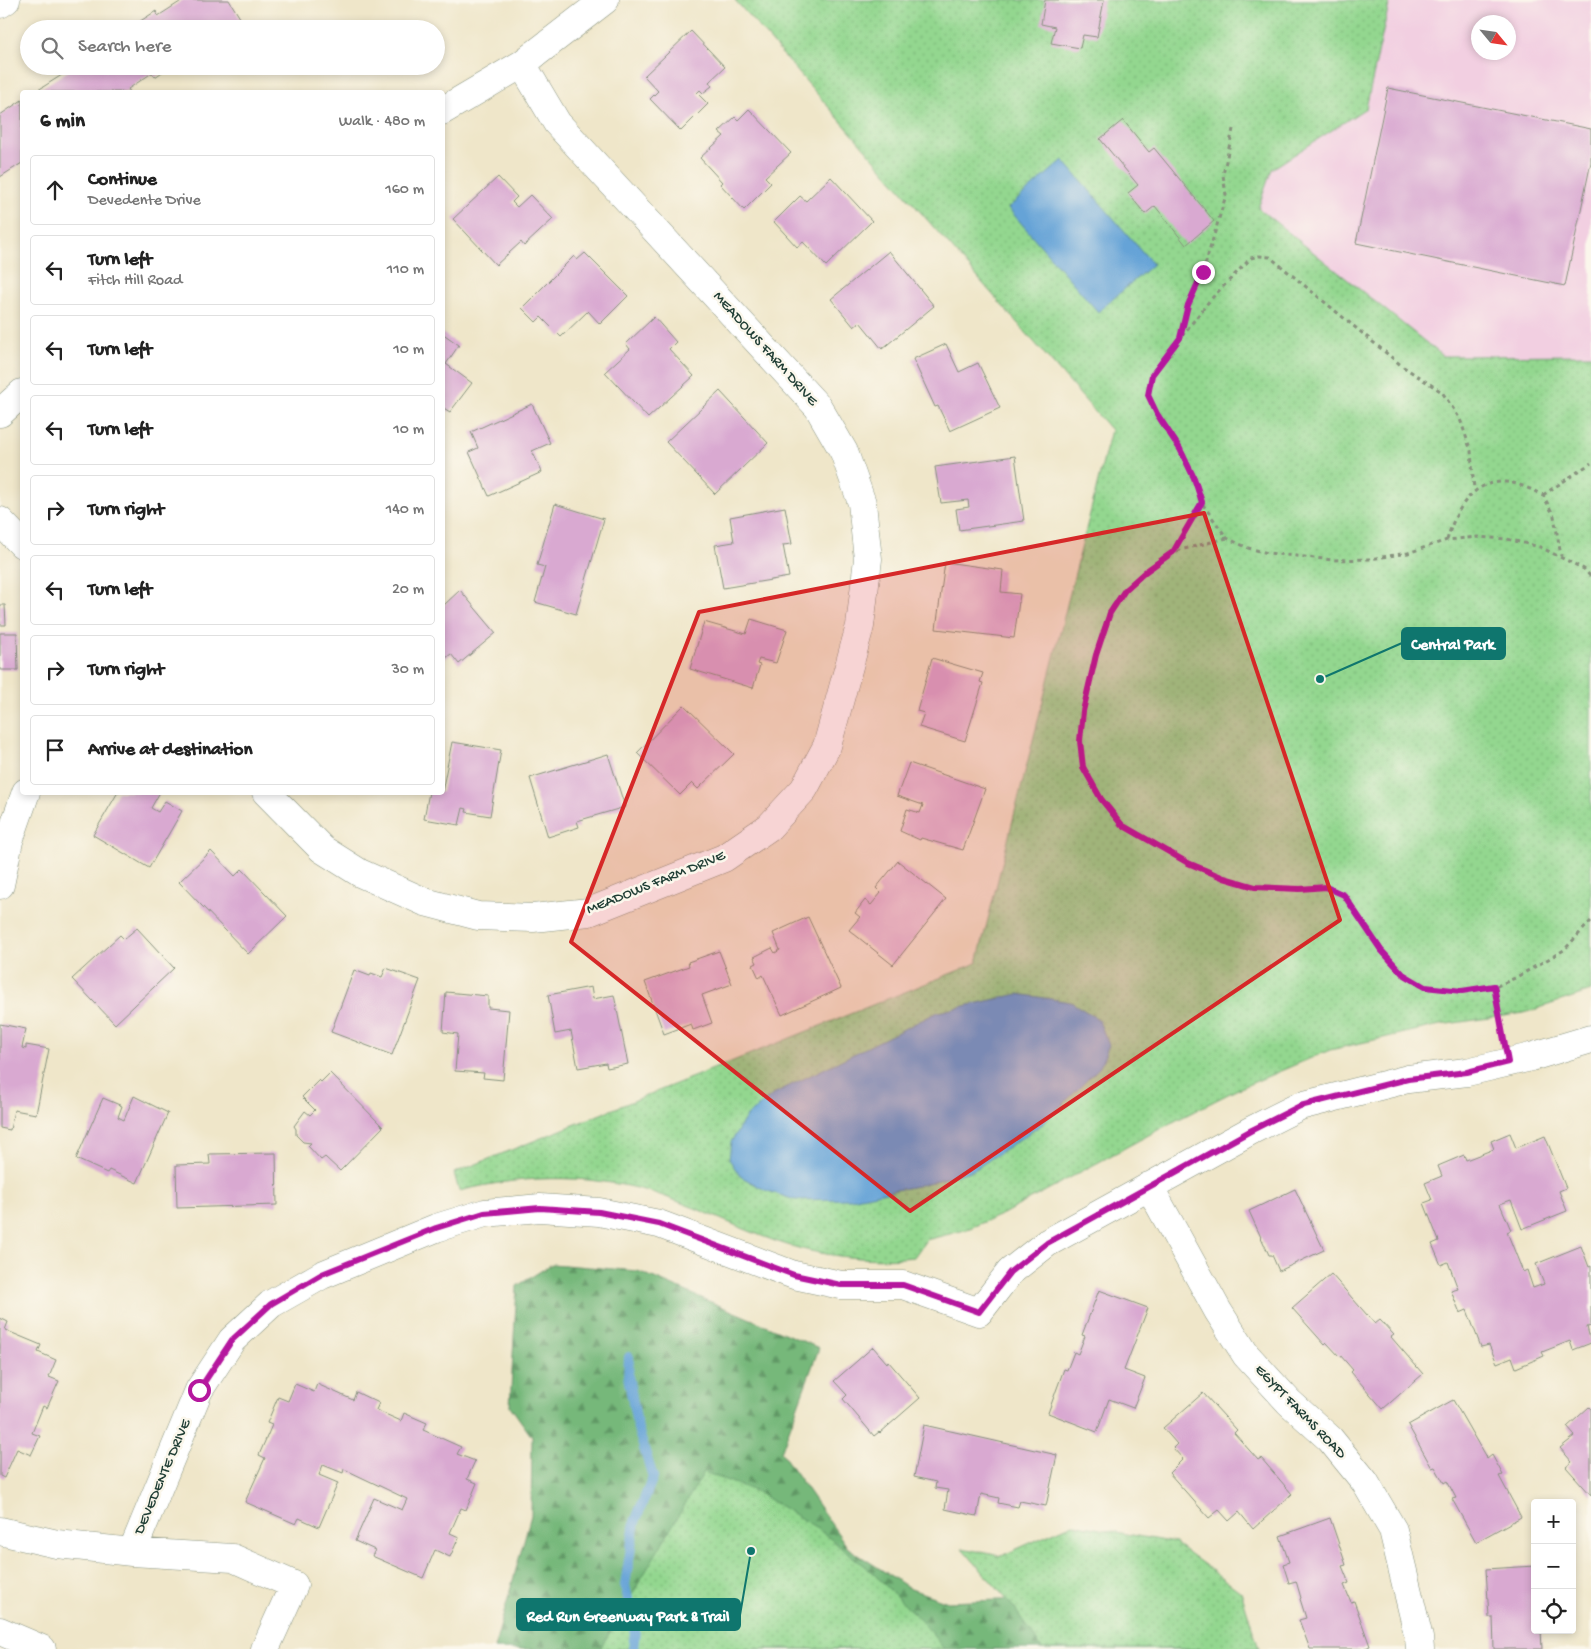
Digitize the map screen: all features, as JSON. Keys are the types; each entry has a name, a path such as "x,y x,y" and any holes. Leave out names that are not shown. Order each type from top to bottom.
{"street":[{"path":"0,4 6,0"},
{"path":"445,110 522,64 605,0"},
{"name":"MEADOWS FARM DRIVE","path":"269,795 322,849 360,873 434,905 478,916 533,918 589,912 724,858 770,827 804,788 827,746 860,626 868,559 862,503 844,452 818,407 557,123 522,64"},
{"path":"0,413 20,395"},
{"path":"0,521 20,542"},
{"path":"0,885 9,841 25,795"},
{"path":"1148,1186 1300,1106 1408,1079 1467,1072 1531,1057 1591,1039"},
{"name":"DEVEDENTE DRIVE","path":"132,1552 199,1390 232,1340 271,1304 322,1274 436,1228 484,1213 540,1208 599,1212 659,1224 794,1275 841,1285 903,1285 979,1312 1010,1272 1047,1243 1148,1186"},
{"name":"EGYPT FARMS ROAD","path":"1148,1186 1218,1311 1246,1355 1289,1402 1330,1439 1365,1482 1393,1530 1420,1649"},
{"name":"DEVEDENTE DRIVE","path":"0,1531 57,1544 132,1552 232,1558 294,1585 265,1649"},
{"path":"0,1631 42,1649"}],"path":[{"path":"1180,338 1188,305 1203,272 1226,195 1223,175 1233,129"},
{"path":"1474,490 1471,450 1460,419 1442,392 1402,366 1270,257 1259,256 1251,258 1210,300 1152,375 1148,395 1157,414 1180,449 1194,478 1202,502 1227,538 1248,548 1268,553 1333,560 1370,559 1408,553 1447,540 1477,537 1507,539 1540,547 1584,569 1591,577"},
{"path":"1543,494 1591,463"},
{"path":"1447,540 1452,523 1474,490 1506,482 1543,494 1554,516 1561,557"},
{"path":"1173,552 1202,502"},
{"path":"1227,538 1173,552 1145,572 1125,590 1110,613 1096,655 1083,711 1080,741 1083,767 1101,799 1122,825 1188,863 1224,878 1255,887 1300,889 1326,887 1344,895 1381,950 1403,974 1425,987 1462,991 1494,986 1515,978 1564,950 1591,921"},
{"path":"1494,986 1508,1062"}],"highlighted area":[{"path":"1204,513 1340,920 910,1211 571,942 699,612"}],"shaded area":[{"path":"1390,0 1591,0 1591,355 1443,357 1258,208 1272,169 1366,108"}],"green space":[{"path":"735,0 1390,0 1366,108 1272,169 1258,208 1443,356 1591,355 1591,991 1524,1013 1440,1025 1330,1050 1238,1089 1169,1124 1003,1214 965,1230 926,1240 914,1257 861,1258 809,1251 761,1236 666,1197 641,1189 589,1180 537,1179 511,1181 459,1191 454,1173 977,963 1111,430"},
{"path":"552,1264 638,1271 819,1348 781,1452 848,1548 911,1589 948,1602 1151,1594 1204,1649 494,1649 531,1515 532,1437 510,1406 517,1286"},
{"path":"704,1472 755,1491 817,1528 873,1573 924,1624 944,1649 600,1649"},
{"path":"1073,1524 1175,1543 1241,1592 1259,1649 1042,1649 1015,1609 962,1548 1001,1556"}],"water":[{"path":"1063,160 1153,264 1098,312 1008,208"},
{"path":"1018,994 1071,1002 1098,1019 1109,1045 1100,1067 1044,1123 974,1170 917,1186 850,1199 795,1200 765,1190 740,1176 729,1159 731,1142 746,1117 775,1093 938,1012"}],"building":[{"path":"183,0 229,0 241,20 142,20 156,11 158,16"},
{"path":"1045,0 1104,0 1097,37 1083,35 1080,48 1051,43 1055,27 1041,24"},
{"path":"691,31 725,67 709,82 712,86 703,93 700,90 697,93 708,104 681,131 650,99 658,91 644,76"},
{"path":"62,75 149,75 129,90 38,90"},
{"path":"1388,88 1591,129 1591,162 1565,286 1356,243"},
{"path":"20,101 20,164 0,177 0,115"},
{"path":"749,109 791,153 765,177 771,183 744,210 720,184 722,182 700,158 724,136 719,132 735,117 738,120"},
{"path":"1123,120 1149,152 1154,148 1214,221 1186,245 1155,206 1145,214 1128,193 1138,185 1100,139"},
{"path":"498,177 517,197 512,202 517,207 530,195 553,219 524,246 521,242 496,265 453,219"},
{"path":"831,177 872,221 826,266 803,242 797,247 774,222 800,196 806,201"},
{"path":"889,251 934,306 882,349 860,322 854,327 831,299"},
{"path":"585,253 628,296 600,324 588,311 561,337 541,317 536,322 522,308 574,256 577,260"},
{"path":"654,317 676,342 669,349 694,376 648,418 605,372 630,349 626,344"},
{"path":"445,335 459,345 446,364 472,383 450,412 445,409"},
{"path":"946,344 959,372 978,363 1000,408 950,431 938,406 935,407 913,359"},
{"path":"720,391 768,443 715,494 666,442"},
{"path":"532,404 550,443 532,451 542,472 489,496 469,452 478,448 471,432"},
{"path":"1015,456 1024,521 959,530 956,509 969,507 968,500 941,503 935,467"},
{"path":"555,504 604,519 576,614 535,602 545,567 537,565"},
{"path":"785,507 792,544 783,545 789,577 723,588 715,545 734,542 730,517"},
{"path":"945,562 1003,570 1001,592 1020,594 1014,638 936,629"},
{"path":"460,590 496,633 459,664 451,654 445,659 445,604"},
{"path":"0,605 5,605 6,625 0,625"},
{"path":"751,619 787,630 776,663 759,659 757,664 760,665 753,688 690,669 704,622 746,634"},
{"path":"0,633 17,633 18,670 0,670"},
{"path":"932,658 983,673 980,682 983,683 965,741 919,727 924,713 917,711"},
{"path":"684,705 734,754 698,789 692,783 680,795 637,753"},
{"path":"452,742 501,750 490,816 466,812 467,809 463,808 459,825 424,819 428,795 445,795 445,777"},
{"path":"608,754 625,807 577,821 579,827 548,837 530,778"},
{"path":"909,763 985,789 963,850 921,838 920,840 900,831 907,809 920,813 923,805 897,796"},
{"path":"116,795 158,795 151,808 158,812 165,801 182,811 149,868 93,835"},
{"path":"211,851 235,876 242,869 287,916 248,954 179,882"},
{"path":"898,861 946,899 893,965 849,930 860,917 855,913 865,900 871,905 881,893 876,888"},
{"path":"808,917 841,988 782,1015 763,975 759,978 753,965 757,963 754,957 772,948 775,953 780,950 773,933"},
{"path":"137,928 174,968 115,1024 72,979 120,935 124,939"},
{"path":"719,951 732,984 702,995 712,1023 693,1030 691,1024 664,1034 645,982 689,966 688,962"},
{"path":"386,968 420,980 392,1055 331,1032 354,970 370,976 371,973 382,977"},
{"path":"591,987 593,999 614,995 628,1064 607,1068 606,1063 578,1068 571,1031 555,1034 548,995"},
{"path":"446,992 488,996 488,1008 509,1010 503,1080 483,1078 484,1073 455,1071 458,1034 443,1032"},
{"path":"0,1024 26,1029 22,1048 26,1049 26,1045 49,1049 36,1114 14,1110 10,1130 0,1128"},
{"path":"330,1073 383,1127 340,1171 325,1157 321,1160 308,1146 311,1143 303,1142 296,1135 294,1126 305,1111 310,1115 315,1110 302,1097 319,1080 321,1082"},
{"path":"134,1096 168,1113 137,1183 109,1170 107,1173 76,1159 103,1098 122,1106 118,1117 124,1120"},
{"path":"1510,1133 1516,1148 1545,1136 1566,1188 1559,1191 1567,1211 1522,1229 1511,1200 1500,1204 1511,1230 1507,1232 1523,1272 1527,1270 1533,1288 1544,1284 1536,1264 1581,1246 1589,1267 1591,1266 1591,1326 1587,1327 1591,1343 1573,1350 1570,1341 1542,1352 1544,1356 1516,1368 1512,1357 1497,1363 1489,1345 1481,1347 1467,1310 1460,1313 1451,1291 1458,1289 1448,1262 1441,1265 1432,1244 1439,1241 1424,1203 1432,1200 1425,1183 1442,1176 1438,1166 1464,1155 1466,1160 1494,1149 1491,1141"},
{"path":"276,1153 277,1205 177,1208 176,1165 210,1164 209,1154"},
{"path":"1295,1189 1324,1250 1279,1271 1272,1255 1269,1255 1249,1211"},
{"path":"1331,1274 1375,1324 1380,1320 1394,1335 1391,1337 1423,1374 1383,1409 1351,1372 1353,1370 1340,1355 1327,1343 1325,1345 1292,1308"},
{"path":"1099,1290 1148,1308 1124,1370 1145,1378 1133,1408 1109,1399 1097,1432 1048,1413 1064,1369 1067,1370 1074,1352 1078,1354 1085,1336 1082,1335"},
{"path":"0,1318 8,1322 5,1330 41,1345 38,1352 56,1360 49,1377 59,1381 47,1408 43,1406 32,1433 40,1436 31,1455 17,1449 4,1478 0,1476"},
{"path":"873,1347 887,1363 888,1361 920,1398 880,1433 874,1436 843,1399 847,1395 834,1381"},
{"path":"295,1384 314,1392 317,1384 353,1400 356,1392 379,1403 376,1410 401,1421 404,1413 427,1423 423,1430 461,1447 457,1454 475,1461 467,1479 477,1483 466,1510 461,1508 450,1533 459,1537 450,1557 435,1550 423,1578 372,1556 375,1550 355,1541 374,1498 402,1510 407,1499 344,1469 343,1473 323,1465 319,1475 338,1483 319,1527 299,1518 296,1524 245,1502 265,1458 259,1455 272,1425 267,1423 278,1397 288,1401"},
{"path":"1203,1393 1237,1430 1234,1433 1258,1460 1261,1458 1292,1494 1253,1529 1239,1512 1229,1521 1219,1510 1209,1518 1169,1473 1183,1459 1173,1448 1177,1444 1163,1428"},
{"path":"1453,1400 1487,1459 1492,1455 1503,1475 1499,1476 1521,1517 1476,1542 1452,1499 1456,1498 1447,1481 1444,1483 1435,1467 1432,1468 1408,1425"},
{"path":"1589,1407 1591,1409 1591,1495 1566,1467 1572,1462 1560,1448 1575,1436 1567,1427"},
{"path":"924,1425 1057,1455 1046,1506 1020,1501 1018,1507 998,1503 999,1498 981,1494 977,1516 945,1509 948,1490 935,1488 936,1482 914,1477"},
{"path":"1330,1518 1346,1565 1342,1566 1349,1583 1344,1585 1351,1602 1354,1601 1370,1646 1363,1649 1310,1649 1299,1620 1306,1618 1296,1581 1289,1583 1283,1564 1289,1562 1280,1536"},
{"path":"1531,1566 1531,1634 1541,1634 1542,1649 1494,1649 1493,1617 1489,1617 1486,1569"}],"waterway":[{"path":"629,1357 628,1376 638,1429 653,1477 635,1522 625,1585 635,1631 633,1649"}],"place":[{"name":"Central Park","path":"1320,679"},
{"name":"Red Run Greenway Park & Trail","path":"751,1551"}],"route":[{"path":"199,1390 232,1340 271,1304 322,1274 436,1228 484,1213 540,1208 599,1212 659,1224 794,1275 841,1285 903,1285 979,1312 1010,1272 1047,1243 1252,1130 1300,1106 1408,1079 1467,1072 1508,1062 1494,986 1462,991 1425,987 1403,974 1381,950 1344,895 1326,887 1300,889 1255,887 1224,878 1188,863 1122,825 1101,799 1083,767 1080,741 1083,711 1096,655 1110,613 1125,590 1145,572 1173,552 1202,502 1194,478 1180,449 1157,414 1148,395 1152,375 1180,338 1188,305 1203,272"}]}
